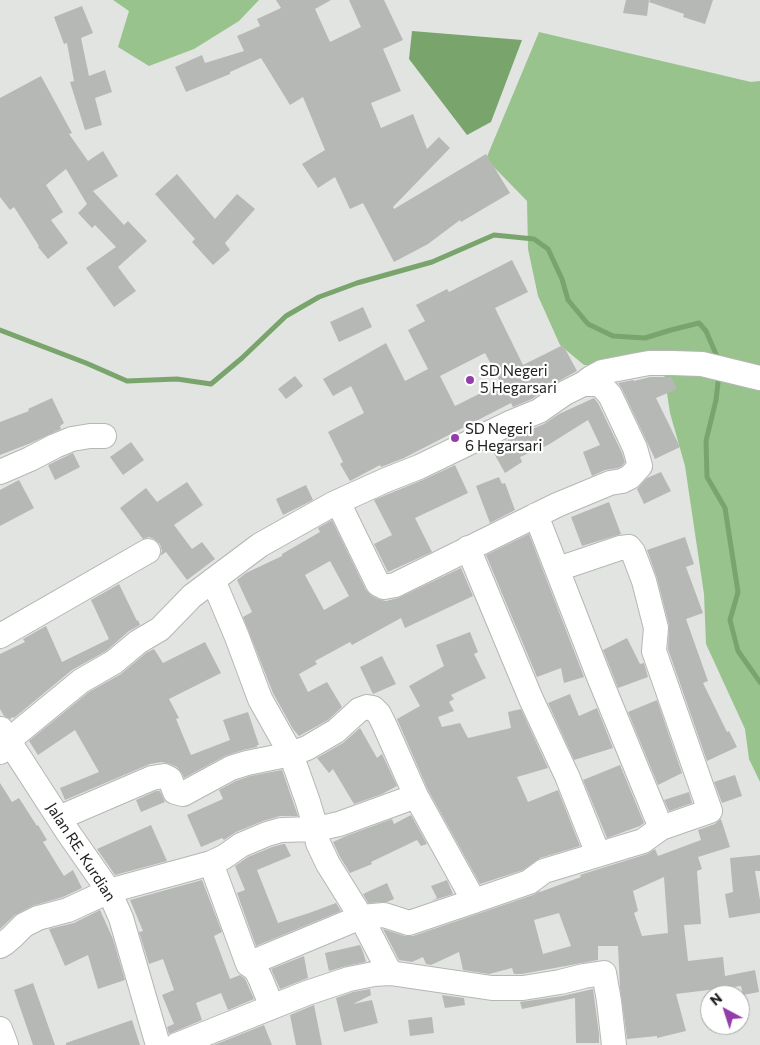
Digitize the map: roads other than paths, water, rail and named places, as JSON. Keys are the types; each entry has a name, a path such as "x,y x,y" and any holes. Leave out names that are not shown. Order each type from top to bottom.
{"street":[{"path":"3,740 80,681 114,662 138,642 160,628 192,596 260,545 338,502 419,467 539,411 565,393 602,372 638,365 681,363 702,364 760,378"},
{"path":"338,502 378,584 384,587 395,585 536,515 610,483 622,482 630,477 640,466 635,448 610,395 600,384 583,384"},
{"path":"0,472 72,439 104,436"},
{"path":"536,515 599,677 661,828"},
{"path":"248,964 360,917 384,915 409,922 474,901 529,882 544,871 643,841 661,828 710,811 654,651 656,628 644,581 633,552 629,546 620,548 558,569"},
{"path":"468,548 531,699 567,776 598,854"},
{"path":"0,636 148,551"},
{"path":"214,580 260,699 290,754 316,829 318,843 390,974"},
{"path":"59,818 152,778 164,776 170,779 175,792 182,794 231,768 307,748 336,731 359,710 367,707 373,708 379,714 384,724 416,796 474,901"},
{"name":"Jalan RE. Kurdian","path":"3,740 109,891 121,918 158,1045"},
{"path":"0,946 24,925 38,918 68,910 109,891 212,863 241,845 267,834 281,830 316,829 339,824 416,796"},
{"path":"212,863 248,964 256,970 272,1007"},
{"path":"177,1045 307,993 349,979 374,974 390,974 500,988 523,988 604,973 614,1045"},
{"path":"0,1029 6,1045"}],"waterway":[{"path":"0,330 127,381 177,379 211,384 242,358 286,316 319,297 357,283 432,262 494,235 534,239 548,249 562,279 568,300 588,324 613,336 645,338 699,323 706,331 719,361"},
{"path":"719,374 716,400 706,441 707,477 725,508 738,592 730,620 738,651 760,682"}],"place":[{"name":"SD Negeri 5 Hegarsari","path":"470,380"},
{"name":"SD Negeri 6 Hegarsari","path":"455,438"}]}
